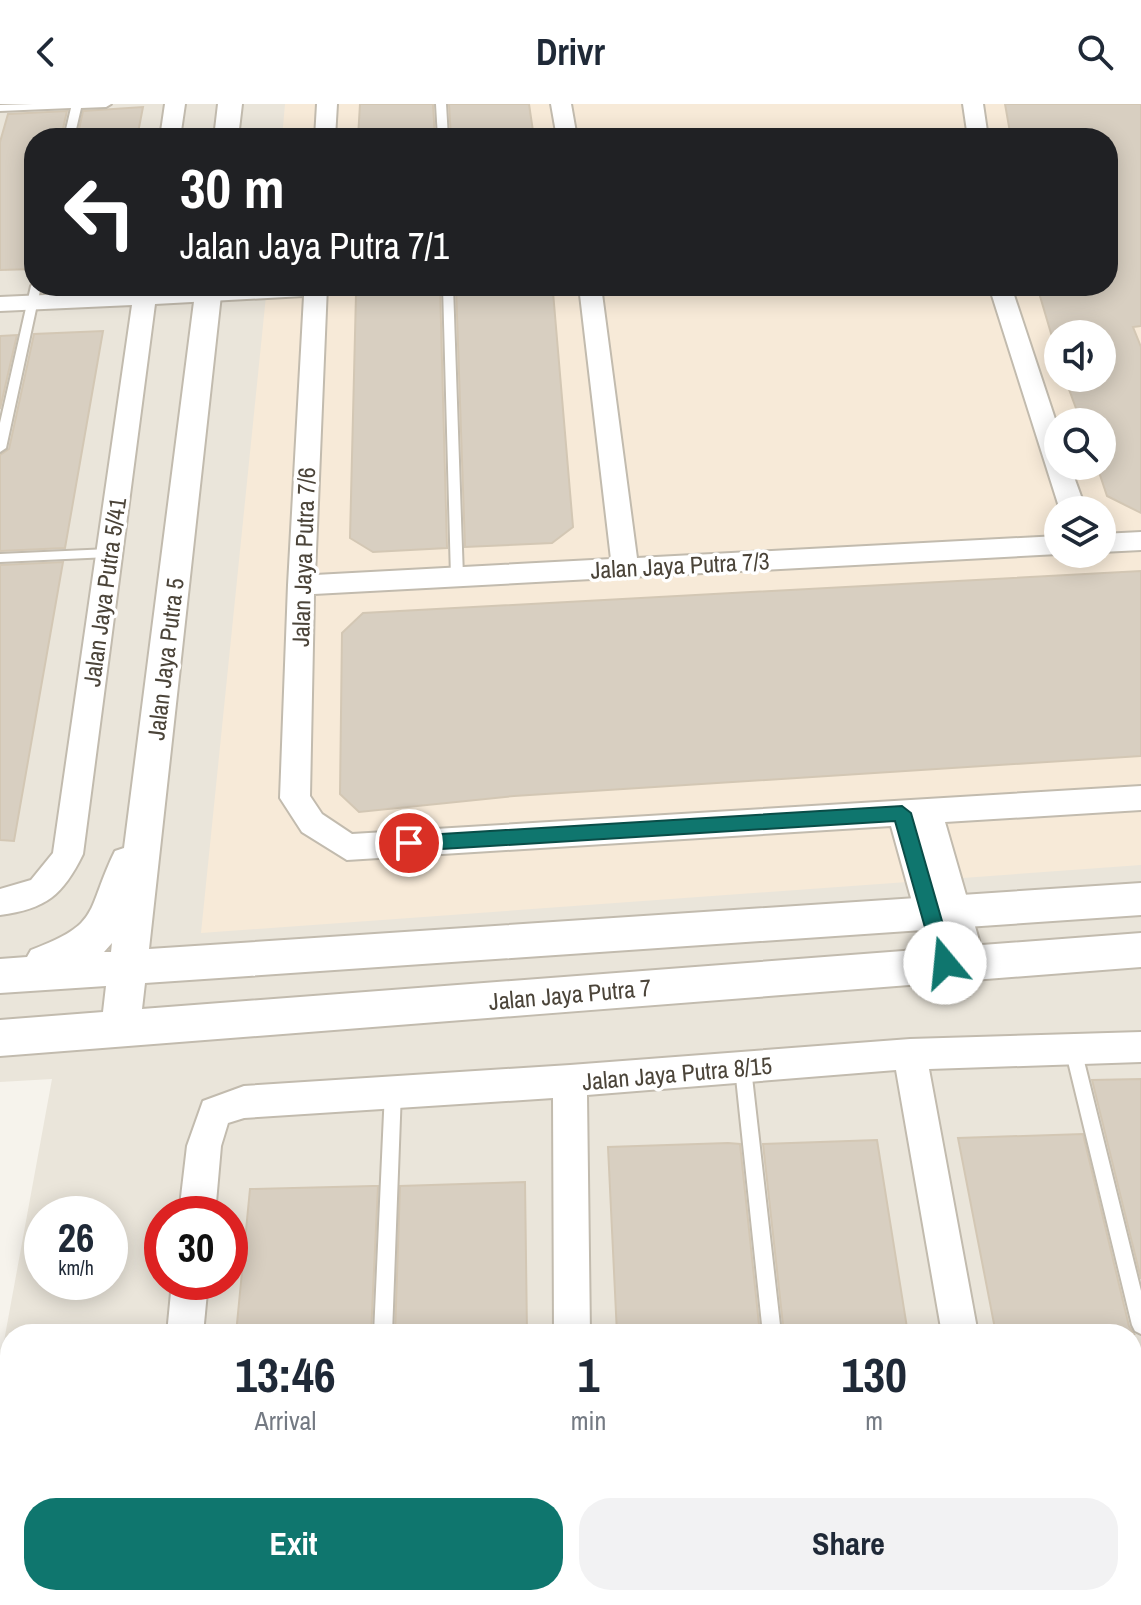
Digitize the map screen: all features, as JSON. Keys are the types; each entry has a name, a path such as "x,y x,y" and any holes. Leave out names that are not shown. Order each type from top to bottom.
{"street":[{"path":"171,128 175,104"},
{"path":"227,128 230,104"},
{"path":"326,128 327,104"},
{"path":"561,104 565,128"},
{"path":"973,104 977,128"},
{"path":"0,304 27,296"},
{"name":"Jalan Jaya Putra 5/41","path":"0,902 26,900 53,883 68,854 144,296"},
{"name":"Jalan Jaya Putra 5","path":"120,1031 207,296"},
{"name":"Jalan Jaya Putra 7/6","path":"316,296 301,585 295,798 312,823 347,847 914,812"},
{"path":"591,296 625,568"},
{"path":"1003,296 1044,422"},
{"path":"1116,542 1141,541"},
{"name":"Jalan Jaya Putra 7/3","path":"301,585 1044,546"},
{"path":"957,962 914,812 1141,798"},
{"path":"0,975 69,956 90,945 105,926 148,806"},
{"path":"0,975 129,969 1141,899"},
{"name":"Jalan Jaya Putra 7","path":"0,1038 1141,950"},
{"name":"Jalan Jaya Putra 8/15","path":"199,1196 204,1146 215,1112 244,1102 570,1081 910,1054 1141,1047"},
{"path":"910,1054 958,1324"},
{"path":"570,1081 572,1324"},
{"path":"186,1324 188,1300"}],"lane":[{"path":"0,108 106,104"},
{"path":"441,104 442,128"},
{"path":"71,128 76,105"},
{"path":"0,448 34,296"},
{"path":"448,296 457,577"},
{"path":"0,558 109,553"},
{"path":"1073,1049 1141,1324"},
{"path":"743,1068 771,1324"},
{"path":"383,1324 393,1091"}],"shaded area":[{"path":"0,104 1141,104 1141,1324 7,1324 24,1232 24,1300 128,1300 128,1196 31,1196 52,1079 0,1082"},
{"path":"285,104 1141,104 1141,865 201,933 266,296 1118,296 1118,128 283,128"}],"building":[{"path":"360,104 433,104 434,128 359,128"},
{"path":"449,104 529,104 533,128 450,128"},
{"path":"1005,104 1141,104 1141,326 1133,327 1141,347 1141,513 1116,500 1116,496 1107,496 1102,480 1116,480 1116,408 1076,408 1070,392 1116,392 1116,320 1047,320 1040,296 1118,296 1118,128 1009,128"},
{"path":"143,107 139,128 79,128 83,111"},
{"path":"67,111 63,128 24,128 24,269 0,270 0,142 8,114"},
{"path":"356,296 440,296 447,548 373,552 350,538"},
{"path":"456,296 553,296 573,527 552,543 465,547"},
{"path":"103,331 65,548 0,551 0,455 9,449 34,334"},
{"path":"17,335 0,409 0,336"},
{"path":"63,562 14,841 0,840 0,565"},
{"path":"1141,571 1141,756 514,796 359,812 340,794 342,633 363,613"},
{"path":"1141,1079 1141,1279 1092,1080"},
{"path":"1083,1134 1129,1324 994,1324 958,1138"},
{"path":"877,1140 906,1324 783,1324 763,1144"},
{"path":"740,1144 759,1324 617,1324 608,1147"},
{"path":"525,1182 527,1324 395,1324 400,1186"},
{"path":"378,1186 371,1324 237,1324 239,1300 248,1300 250,1189"}],"route":[{"path":"409,843 902,813 945,963"}]}
